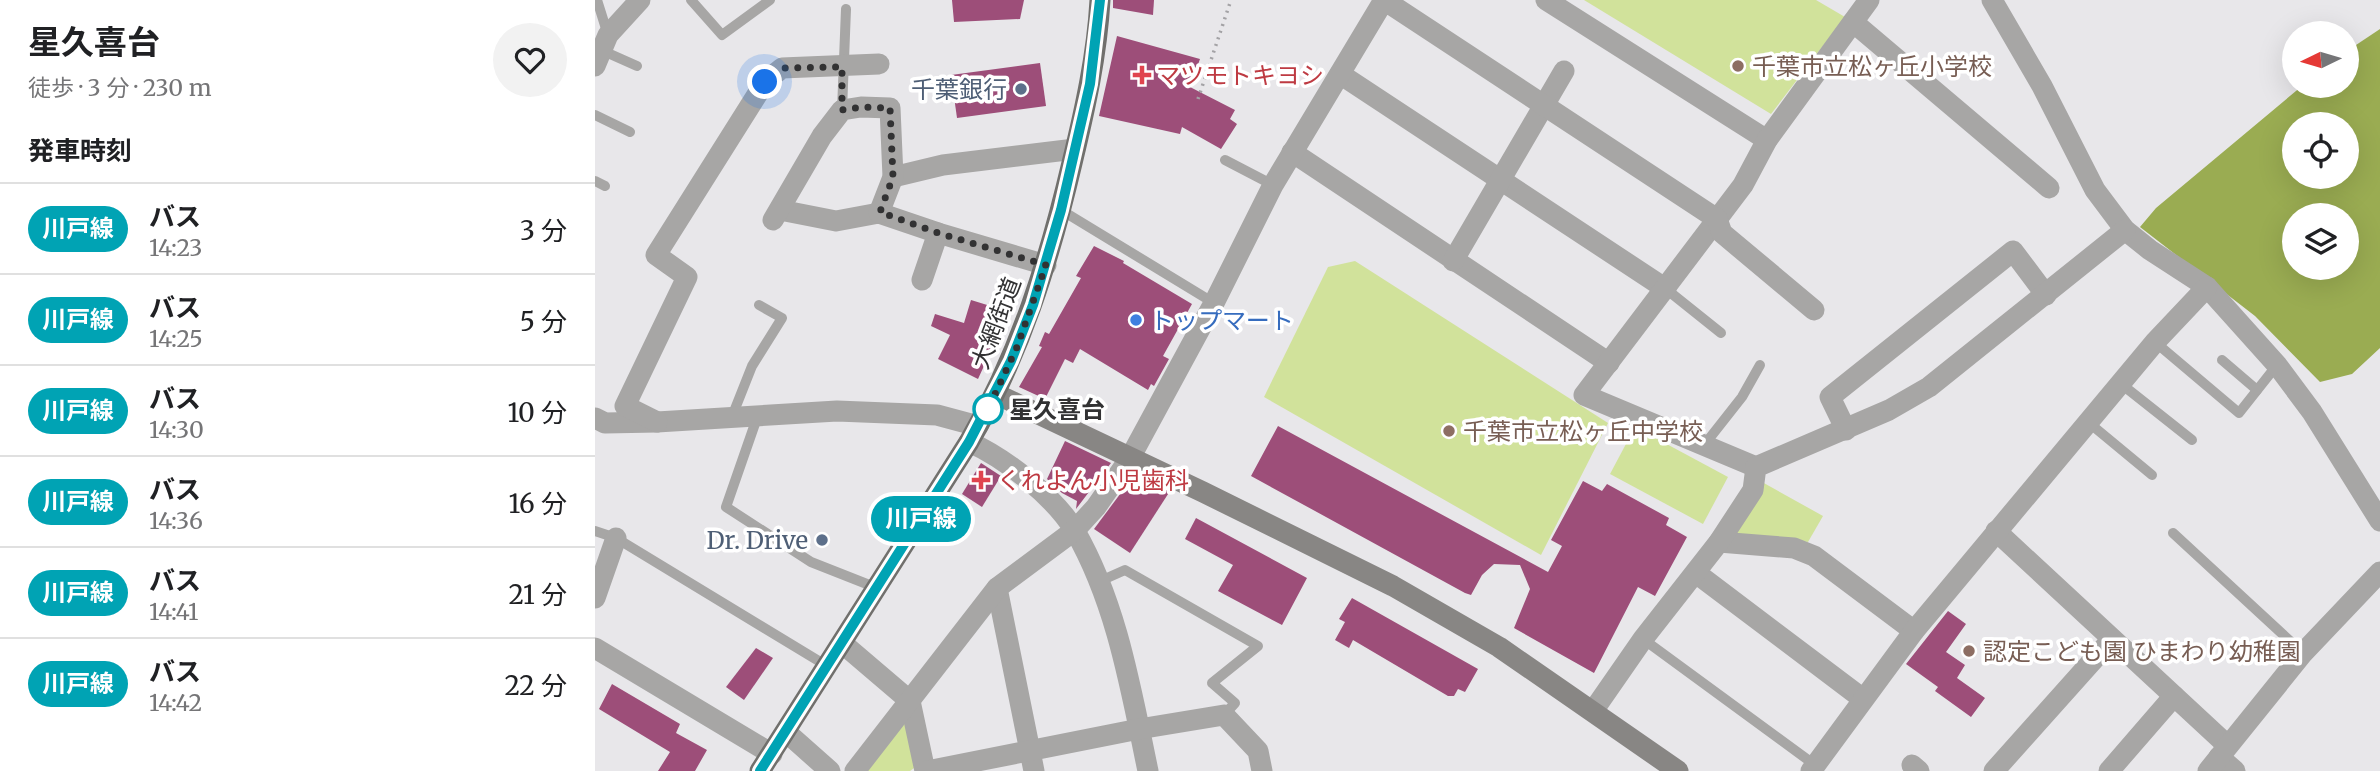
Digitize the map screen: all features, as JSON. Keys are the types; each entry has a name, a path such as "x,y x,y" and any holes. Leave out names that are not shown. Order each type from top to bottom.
{"main road":[{"name":"大網街道","path":"766,762 974,434 1017,347 1046,265 1061,210 1090,84 1100,0"}],"street":[{"path":"601,51 640,0"},
{"path":"855,771 997,588 1075,530 1096,507 1130,457 1292,152 1384,0 1717,219 1722,233 1814,310"},
{"path":"1546,0 1767,140"},
{"path":"1869,0 1767,140 1743,185 1584,395 1756,467 1846,430 1929,387 2125,230"},
{"path":"1992,0 2042,86 2095,190 2125,230 2150,250 2207,287 2277,365 2312,412 2380,521"},
{"path":"1853,22 2049,188"},
{"path":"657,422 625,405 687,277 656,255 765,82 782,68 879,64"},
{"path":"1453,261 1563,71"},
{"path":"1340,74 1666,289"},
{"path":"880,212 893,177 890,108 861,107 842,110 822,136 777,215 836,221 880,212 938,233 1046,265"},
{"path":"893,177 943,165 1075,149"},
{"path":"1292,152 1609,363"},
{"path":"922,280 938,233"},
{"path":"1846,430 1830,397 2013,251 2046,295"},
{"path":"1813,768 1914,631 2120,383 2207,287"},
{"path":"996,394 1393,586 1499,648 1678,771"},
{"path":"595,418 605,423 731,419 837,411 937,415 974,434 983,449 1037,488 1060,510 1075,530 1098,582 1124,654 1148,771"},
{"path":"1593,711 1643,639 1719,542 1753,490 1756,467"},
{"path":"1996,531 2174,696 2222,761 2303,653 2380,572"},
{"path":"595,598 616,538"},
{"path":"1719,542 1794,548 1814,556 1914,631"},
{"path":"1696,573 1863,699"},
{"path":"997,588 1032,761"},
{"path":"1994,771 2112,639"},
{"path":"842,643 910,701 926,771 1032,761 1139,729 1224,715 1258,751 1262,771"},
{"path":"595,648 766,762"},
{"path":"2109,771 2174,696"},
{"path":"786,732 830,771"}],"lane":[{"path":"597,0 601,51 637,66"},
{"path":"691,0 722,35 770,0"},
{"path":"842,110 846,9"},
{"path":"595,114 630,132"},
{"path":"1225,160 1273,186"},
{"path":"1061,210 1214,303"},
{"path":"1666,289 1721,333"},
{"path":"731,419 753,366 782,318 759,305"},
{"path":"2155,342 2239,413 2277,365"},
{"path":"2222,360 2257,390"},
{"path":"1705,444 1742,397 1760,365"},
{"path":"2120,383 2192,440"},
{"path":"758,415 726,507 811,562 877,588"},
{"path":"2088,422 2152,475"},
{"path":"595,531 616,538 827,666"},
{"path":"2173,533 2303,653"},
{"path":"1098,582 1125,570 1258,646 1212,682 1235,703 1224,715"},
{"path":"1643,639 1813,768"}],"path":[{"path":"1198,99 1231,0"}],"green space":[{"name":"千葉市立松ヶ丘小学校","path":"1584,0 1816,0 1845,17 1771,114"},
{"path":"2380,29 2380,348 2352,374 2320,382 2255,316 2140,227 2156,208 2288,98 2359,98 2359,43"},
{"path":"1355,261 1608,423 1541,555 1264,397 1328,267"},
{"path":"1635,427 1728,477 1703,524 1610,474"},
{"path":"1762,482 1823,516 1808,542 1735,534"},
{"path":"903,722 909,722 918,765 910,771 865,771"}],"building":[{"path":"952,0 1024,0 1020,19 954,22"},
{"path":"1113,0 1154,0 1153,15 1113,8"},
{"path":"1117,36 1200,59 1190,87 1235,110 1230,119 1237,124 1221,149 1182,127 1180,134 1099,116"},
{"path":"1040,63 1046,106 957,118 951,75"},
{"path":"1094,246 1124,261 1123,263 1192,304 1163,356 1169,359 1154,386 1151,384 1148,390 1080,349 1073,363 1065,359 1045,399 1019,387 1042,347 1039,346 1045,332 1049,334 1081,278 1076,276"},
{"path":"971,300 1010,312 993,357 989,355 978,379 938,359 950,335 931,326 935,314 964,323"},
{"path":"1278,426 1548,572 1562,546 1551,540 1583,481 1602,491 1607,484 1669,518 1666,525 1687,537 1655,596 1638,587 1594,673 1514,628 1530,589 1520,565 1494,564 1482,575 1471,595 1251,476"},
{"path":"1065,441 1111,463 1076,509 1077,501 1062,493 1047,479"},
{"path":"981,463 1001,476 982,507 962,494"},
{"path":"1135,474 1170,491 1130,553 1094,529"},
{"path":"1196,518 1307,578 1282,625 1218,591 1233,565 1185,539"},
{"path":"1352,598 1478,669 1465,692 1458,689 1454,696 1448,696 1353,640 1349,648 1335,640 1345,622 1339,619"},
{"path":"1948,611 1966,624 1946,652 1965,665 1957,678 1985,698 1971,717 1935,691 1938,687 1906,664"},
{"path":"756,648 773,658 744,700 726,687"},
{"path":"612,684 680,724 676,733 707,750 695,771 658,771 670,752 599,709"}],"bus line":[{"name":"川戸線","path":"760,771 969,442 1011,361 1033,305 1061,210 1090,84 1099,28 1100,0"}],"place":[{"name":"千葉市立松ヶ丘小学校","path":"1738,66"},
{"name":"マツモトキヨシ","path":"1142,75"},
{"name":"千葉銀行","path":"1021,89"},
{"name":"トップマート","path":"1136,320"},
{"name":"星久喜台","path":"988,409"},
{"name":"千葉市立松ヶ丘中学校","path":"1449,431"},
{"name":"くれよん小児歯科","path":"981,480"},
{"name":"Dr. Drive","path":"822,540"},
{"name":"認定こども園 ひまわり幼稚園","path":"1969,651"}],"route":[{"path":"765,82 782,68 842,67 842,110 861,107 890,108 893,177 880,212 938,233 1046,265 1017,347 988,409"}]}
